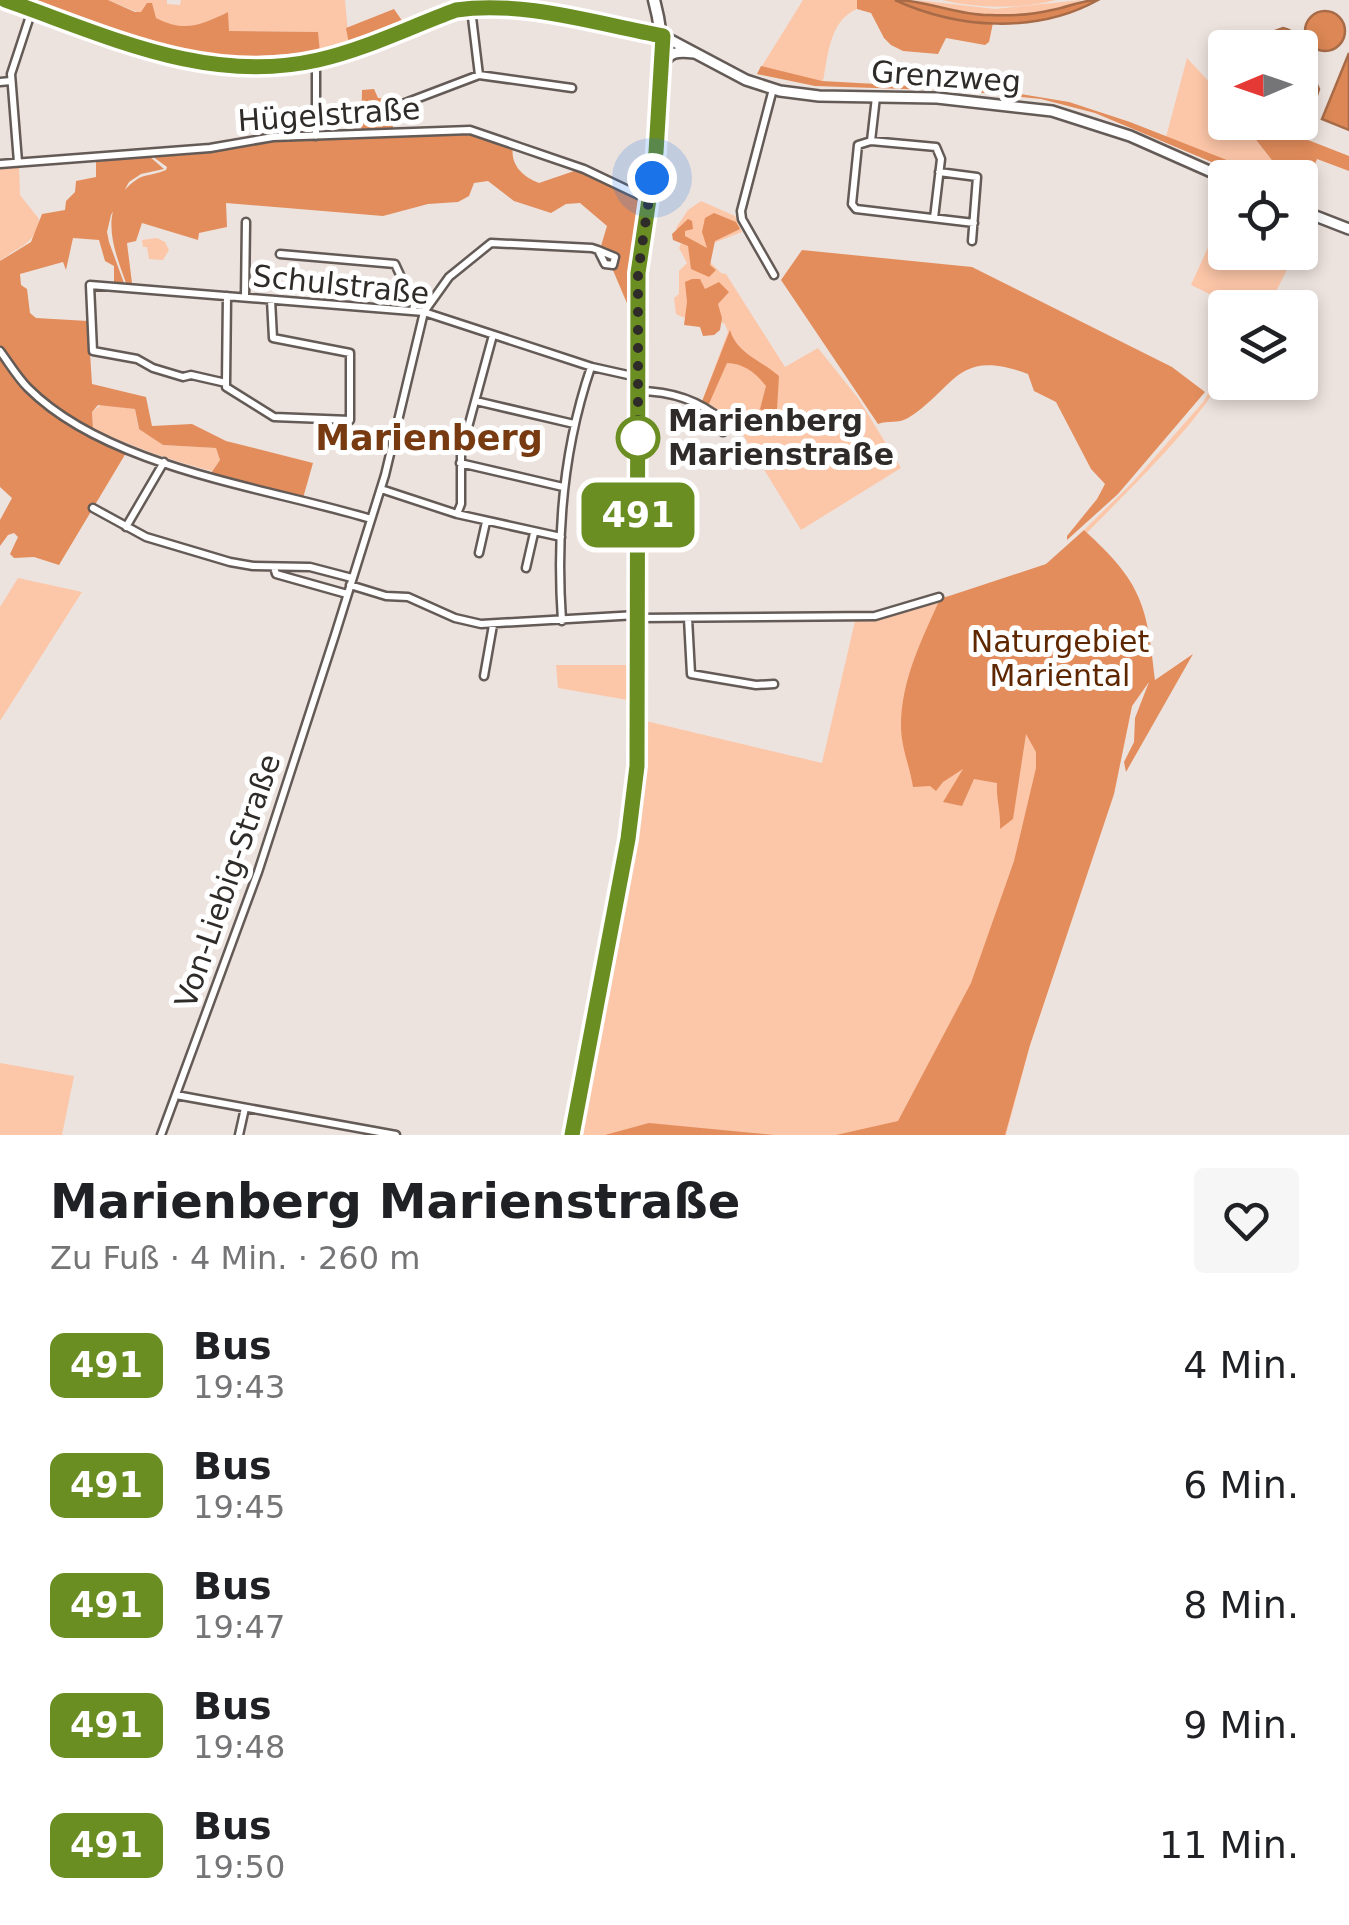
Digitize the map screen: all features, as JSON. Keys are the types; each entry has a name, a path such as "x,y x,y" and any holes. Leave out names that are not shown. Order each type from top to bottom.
{"main road":[{"path":"572,1135 634,797 639,634 639,251 648,200 663,36 654,0"}],"street":[{"path":"6,0 144,50 196,63 248,67 316,60 471,8 479,76"},
{"name":"Grenzweg","path":"471,8 516,10 663,36 746,80 773,89 818,96 991,102 1052,111 1130,136 1208,170"},
{"path":"18,162 11,80 32,10"},
{"path":"662,70 665,60 674,53 698,54"},
{"path":"316,60 316,136"},
{"path":"400,104 479,76 572,88"},
{"path":"0,82 11,80"},
{"path":"773,89 741,212 774,275"},
{"path":"871,141 876,96"},
{"name":"Hügelstraße","path":"0,164 210,148 272,136 470,130 584,169 648,200"},
{"path":"934,218 939,172 936,147 871,141 858,145 852,204 856,210 974,223"},
{"path":"939,172 977,178 972,241"},
{"path":"1318,217 1349,229"},
{"path":"243,228 245,297"},
{"path":"424,312 449,277 491,243 598,250"},
{"path":"280,254 395,264 414,311"},
{"name":"Schulstraße","path":"226,383 192,374 183,376 104,351 94,353 90,286 424,312 591,367 638,377"},
{"path":"228,296 226,387 274,417 350,420 350,353 272,338 271,300"},
{"name":"Von-Liebig-Straße","path":"161,1135 258,872 333,642 380,489 424,312"},
{"path":"458,514 462,496 460,462 493,335"},
{"path":"0,351 28,388 63,415 120,446 164,462 371,519"},
{"path":"562,621 563,487 574,424 591,367"},
{"path":"638,391 670,392 684,398 718,416 723,421 723,432"},
{"path":"476,401 574,424"},
{"path":"126,527 164,462"},
{"path":"460,462 563,487"},
{"path":"380,489 486,522 561,538"},
{"path":"93,508 164,545 253,566 313,568 350,586"},
{"path":"478,553 486,522"},
{"path":"526,568 534,533"},
{"path":"274,567 276,574 386,596 402,594 468,622 493,625 638,616 875,616 939,597"},
{"path":"688,618 691,674 756,685 774,684"},
{"path":"484,676 493,625"},
{"path":"176,1094 396,1135"},
{"path":"240,1135 245,1108"},
{"path":"313,1135 316,1121"}],"green space":[{"path":"26,0 108,0 135,12 152,3 156,18 184,26 201,24 228,12 229,31 318,32 320,52 225,58 192,54"},
{"path":"108,0 167,0 167,4 180,5 181,0 345,0 349,44 320,52 317,32 228,31 228,12 197,27 176,28"},
{"path":"803,0 857,0 857,9 840,22 835,32 822,86 757,74"},
{"path":"857,0 895,0 945,18 993,23 989,42 985,45 946,38 938,54 903,51 884,38 871,13 857,9"},
{"path":"917,0 995,9 1082,0 1041,12 999,15 958,11"},
{"path":"942,0 1056,0 999,7"},
{"path":"394,9 403,22 349,44 346,28"},
{"path":"1187,58 1208,81 1208,140 1256,140 1272,160 1208,160 1165,141"},
{"path":"761,66 822,81 1002,91 1069,102 1227,160 1208,161 1095,113 1041,99 964,91 815,86 757,74"},
{"path":"374,89 378,98 391,99 393,128 361,130 362,90"},
{"path":"465,133 513,147 519,170 539,183 577,170 640,201 633,308 629,308 612,268 617,262 615,253 601,246 607,226 580,203 566,204 551,213 514,201 488,181 474,183 469,196 458,202 428,204 383,216 226,203 227,227 199,233 198,240 142,223 136,241 127,243 132,283 126,283 113,242 112,215 124,191 136,180 166,170 152,156 219,151 242,143 287,139"},
{"path":"1256,140 1308,140 1349,156 1349,171 1317,159 1272,160"},
{"path":"149,156 164,169 141,174 129,182 111,215 107,232 124,283 114,282 114,266 105,261 99,240 73,238 66,270 63,262 20,274 21,285 27,289 30,313 36,318 88,321 92,384 146,397 152,426 192,424 226,441 313,463 303,498 211,473 220,460 216,448 163,445 139,429 135,409 98,405 92,412 93,429 39,395 5,360 0,348 0,261 31,242 42,214 65,210 76,181 96,177 96,162"},
{"path":"19,166 20,195 39,219 30,240 0,261 0,167"},
{"path":"701,201 735,216 742,232 711,244 708,260 726,274 785,367 818,348 858,398 901,468 801,530 735,422 701,404 728,332 725,324 676,314 674,298 679,294 679,271 687,263 679,248 682,241 676,228 688,210"},
{"path":"714,213 736,222 740,229 715,241 710,265 716,270 709,277 691,269 688,246 673,240 672,234 688,219 693,229 685,231 685,236 707,248 702,232 705,218"},
{"path":"157,238 169,250 163,260 149,259 147,247 143,247 142,240"},
{"path":"1208,247 1208,270 1287,270 1277,290 1208,290 1208,293 1191,285"},
{"path":"802,250 972,267 1172,367 1205,392 1118,494 1067,540 1105,484 1091,469 1056,402 1034,391 1028,374 986,365 959,375 908,418 878,424 781,280"},
{"path":"700,279 705,289 719,282 729,292 718,304 722,318 720,330 714,335 703,336 700,327 684,325 685,282"},
{"path":"730,330 744,351 779,376 777,409 760,409 766,386 749,370 727,363 708,406 701,404"},
{"path":"0,354 57,411 126,453 59,565 34,557 14,558 10,554 18,537 14,533 0,546 0,520 12,498 0,487"},
{"path":"1208,394 1208,401 1189,425 1087,533 1084,530 1132,483"},
{"path":"102,404 135,409 138,427 163,445 216,448 220,460 212,471 151,453 93,429 92,412"},
{"name":"Naturgebiet Mariental","path":"1084,530 1118,565 1138,596 1149,632 1155,680 1193,654 1126,772 1124,762 1134,742 1135,718 1149,682 1132,706 1114,794 1030,1045 1005,1135 836,1135 898,1121 971,983 1014,861 1036,768 1036,752 1026,734 1013,819 1000,829 997,783 974,779 962,806 943,802 963,769 936,791 930,786 913,787 901,726 905,692 920,645 940,599 1046,564"},
{"path":"18,578 82,592 0,721 0,607"},
{"name":"Naturgebiet Mariental","path":"948,596 1149,681 1132,706 1114,794 1030,1045 1006,1135 580,1135 628,877 646,721 822,763 855,621 877,619"},
{"path":"556,665 634,665 634,701 558,688"},
{"path":"0,1063 74,1076 62,1135 0,1135"},
{"path":"649,1123 774,1135 605,1135"}],"shaded area":[{"path":"895,0 1005,15 1037,13 1098,0 1049,18 997,24 945,17"},
{"path":"1317,12 1333,12 1344,23 1344,39 1333,50 1318,50 1318,30 1305,30 1306,23"},
{"path":"1349,53 1349,130 1322,119"}],"bus line":[{"name":"491","path":"5,0 144,50 220,66 274,66 318,60 471,8 516,10 663,36 656,152 638,273 637,766 628,839 572,1135"}],"place":[{"name":"Marienberg Marienstraße","path":"638,438"}],"district":[{"name":"Marienberg","path":"429,438"}],"route":[{"path":"638,438 638,273 652,178"}]}
